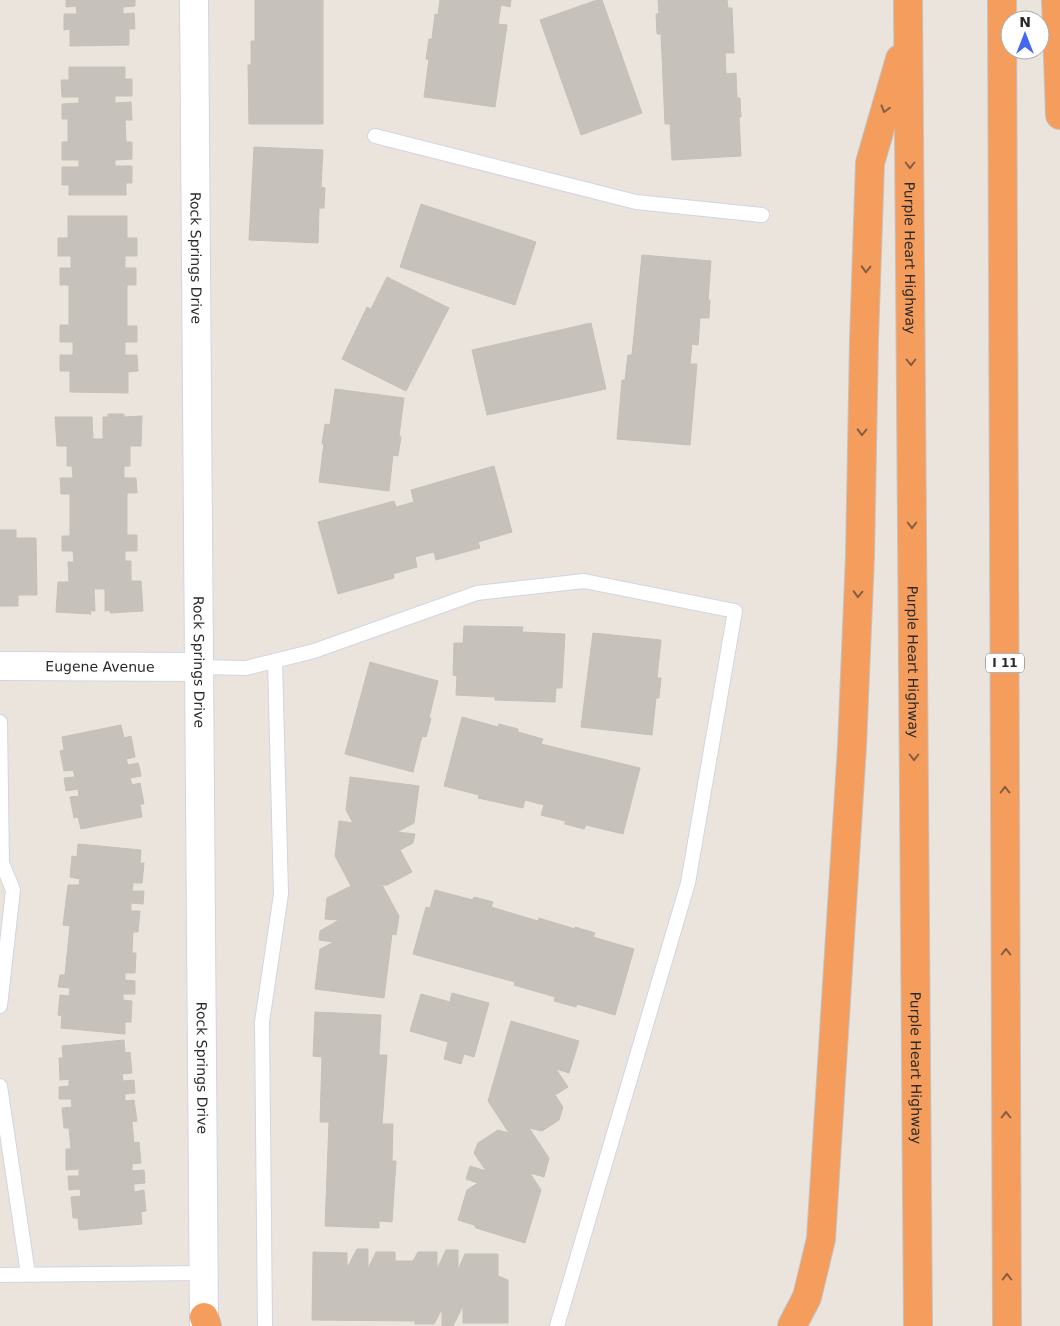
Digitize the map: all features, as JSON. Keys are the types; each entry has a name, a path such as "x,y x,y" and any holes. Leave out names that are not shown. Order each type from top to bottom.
{"highway":[{"name":"Purple Heart Highway","path":"908,0 918,1326"},
{"name":"I 11","path":"1002,0 1007,1326"},
{"path":"1056,0 1060,115"},
{"path":"792,1326 807,1297 821,1239 853,727 860,556 870,163 909,28"}],"main road":[{"name":"Rock Springs Drive","path":"194,0 205,1323"},
{"name":"Eugene Avenue","path":"0,666 199,667"}],"lane":[{"path":"375,136 636,202 762,215"},
{"path":"199,667 246,668 314,652 478,593 584,581 736,611 688,883 557,1326"},
{"path":"265,1326 262,1022 281,894 275,661"},
{"path":"0,722 1,862 12,890 0,1006"},
{"path":"0,1086 28,1274"},
{"path":"0,1274 204,1273"}],"building":[{"path":"66,0 135,0 135,6 123,7 123,14 134,13 135,29 129,29 129,45 70,46 70,29 64,30 64,14 77,14 76,6 66,7"},
{"path":"255,0 323,0 323,124 249,124 248,65 251,65 251,41 255,41"},
{"path":"440,0 511,0 510,7 501,5 498,24 507,25 495,107 424,97 429,59 426,59 429,39 432,39 435,14 438,15"},
{"path":"597,0 602,0 642,113 581,135 540,20"},
{"path":"658,0 727,0 728,8 732,8 734,53 725,53 726,74 736,73 737,98 740,98 741,156 672,160 670,124 665,124 661,34 657,34 656,14 659,14"},
{"path":"69,67 125,67 125,79 132,79 132,96 115,96 115,103 131,102 132,120 125,120 126,142 132,142 132,159 115,160 115,166 132,166 132,183 126,183 126,195 69,195 69,185 62,185 62,167 79,167 79,160 62,160 62,142 68,142 68,119 62,119 62,104 79,103 79,97 62,97 61,80 69,80"},
{"path":"254,147 323,150 321,187 325,188 324,208 319,208 318,243 249,240"},
{"path":"421,204 536,242 515,305 400,267"},
{"path":"68,216 127,216 127,238 137,238 137,256 125,256 125,268 136,268 136,285 127,285 127,326 137,326 137,342 125,342 125,355 137,355 138,371 128,372 128,393 70,392 70,371 60,371 60,355 73,355 73,342 60,342 60,325 69,325 69,285 60,285 60,268 71,268 71,256 58,256 58,238 68,238"},
{"path":"642,255 711,261 708,300 710,300 709,318 700,318 698,345 692,344 690,364 697,364 690,445 617,439 622,380 625,380 628,355 632,355"},
{"path":"387,277 449,308 406,391 342,359 367,307 371,309"},
{"path":"591,323 606,389 487,415 472,350"},
{"path":"335,389 404,398 398,456 393,455 389,491 319,482 325,424 330,425"},
{"path":"108,414 124,414 124,417 142,416 141,446 130,446 130,466 124,466 124,478 136,478 137,493 127,493 127,535 137,535 137,551 125,551 125,561 131,561 131,581 141,581 143,611 110,613 110,610 105,611 105,589 94,589 95,611 90,611 91,614 56,612 58,582 69,582 68,562 74,562 73,551 62,551 62,536 70,536 70,494 61,494 60,478 73,478 72,466 67,466 67,446 57,446 55,417 92,417 93,439 103,439 103,417 108,417"},
{"path":"494,466 512,532 478,542 480,548 436,560 434,552 415,557 417,567 393,574 394,578 338,594 318,522 394,501 396,507 414,502 411,490"},
{"path":"0,530 16,530 16,538 36,538 37,595 18,595 18,606 0,606"},
{"path":"464,626 523,627 522,632 565,634 562,688 556,688 555,702 495,700 495,697 456,695 457,676 453,675 454,643 463,643"},
{"path":"593,633 661,640 657,678 661,678 659,698 656,698 652,735 581,727"},
{"path":"370,662 438,681 426,737 422,736 413,772 345,754"},
{"path":"462,717 498,727 499,724 518,729 518,732 543,739 541,744 640,768 623,834 586,825 584,829 565,824 565,821 541,815 544,805 525,800 523,808 478,798 479,795 444,786"},
{"path":"121,725 124,738 131,736 135,757 126,759 128,765 138,763 140,770 141,776 130,778 132,785 140,783 144,804 140,804 142,817 81,829 78,817 74,818 70,797 79,796 78,789 66,791 64,778 75,777 73,770 64,771 60,751 64,750 62,737"},
{"path":"350,777 419,786 414,823 397,832 415,834 413,843 400,850 412,872 387,885 382,885 399,916 396,935 392,934 384,998 315,989 320,949 334,942 319,940 320,931 339,920 325,919 327,898 351,886 335,856 339,821 353,823 346,810"},
{"path":"78,844 141,850 140,863 144,863 142,883 133,883 132,891 144,891 143,904 131,903 131,911 140,911 138,932 133,932 132,953 136,953 135,973 125,973 125,980 135,981 135,994 123,994 123,1000 132,1001 131,1022 125,1022 125,1034 61,1028 62,1016 58,1015 60,995 69,996 70,988 58,987 60,975 65,975 70,926 63,925 68,885 79,885 80,879 70,877 72,856 77,857"},
{"path":"435,890 473,900 474,897 493,902 491,907 538,921 539,918 575,929 575,927 595,933 593,937 634,949 615,1015 577,1004 576,1007 554,1001 555,997 514,985 515,982 413,954 426,907 430,908"},
{"path":"452,993 489,1003 474,1057 464,1054 461,1064 444,1059 448,1042 410,1031 421,994 450,1002"},
{"path":"315,1012 381,1015 379,1055 387,1055 382,1124 393,1124 392,1161 396,1161 392,1222 379,1221 379,1228 325,1226 329,1122 320,1122 322,1057 313,1056"},
{"path":"511,1021 579,1041 569,1073 556,1069 568,1087 555,1095 563,1107 559,1120 542,1131 529,1128 549,1158 544,1177 530,1173 541,1190 525,1243 476,1228 474,1225 458,1220 467,1190 478,1183 466,1179 470,1166 486,1171 474,1153 478,1143 498,1130 509,1133 488,1101"},
{"path":"124,1040 125,1053 130,1052 132,1073 122,1074 123,1081 134,1080 135,1093 125,1094 125,1101 134,1100 137,1121 132,1122 134,1143 139,1142 141,1163 132,1164 132,1171 144,1170 145,1183 134,1184 134,1192 144,1190 146,1211 141,1212 142,1224 79,1230 78,1218 73,1218 71,1197 81,1196 80,1189 69,1190 68,1176 79,1176 79,1169 66,1170 66,1149 71,1149 69,1128 64,1128 62,1108 72,1107 71,1099 59,1099 59,1087 69,1086 69,1079 60,1080 59,1058 63,1058 62,1046"},
{"path":"357,1249 368,1249 368,1269 376,1252 395,1252 395,1261 413,1261 418,1252 437,1252 437,1269 446,1250 458,1250 458,1270 465,1254 498,1254 498,1276 508,1280 508,1323 463,1323 463,1306 453,1326 442,1326 442,1309 434,1324 415,1324 415,1321 312,1320 313,1252 347,1253 347,1268"}]}
